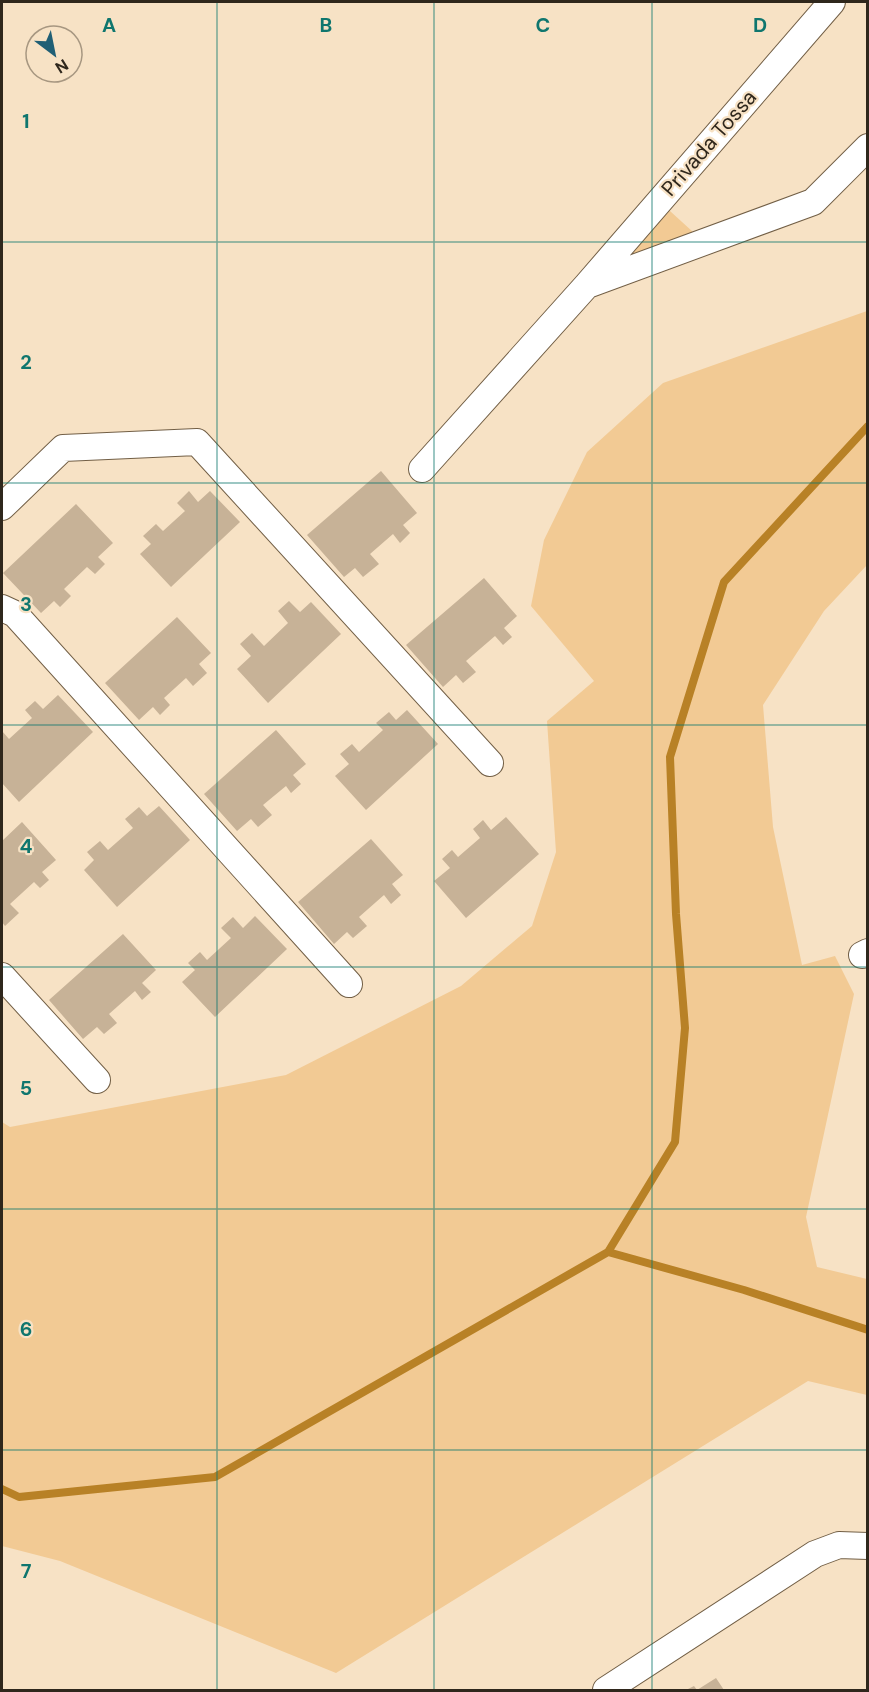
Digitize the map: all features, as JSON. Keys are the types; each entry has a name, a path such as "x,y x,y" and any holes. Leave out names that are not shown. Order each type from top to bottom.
{"street":[{"name":"Privada Tossa","path":"423,469 832,2"},
{"name":"Privada Tossa","path":"586,285 813,202 867,147"},
{"path":"2,507 63,448 197,442 489,763"},
{"path":"2,608 15,614 349,984"},
{"path":"2,976 97,1080"},
{"path":"606,1690 815,1554 839,1545 867,1546"}],"shaded area":[{"path":"659,201 704,242 587,285"},
{"path":"867,311 867,565 824,611 763,705 773,827 802,965 835,956 854,994 806,1217 817,1267 867,1279 867,1395 808,1381 336,1673 60,1561 2,1546 2,1122 10,1127 286,1075 461,986 532,926 556,852 547,721 594,681 531,606 544,540 587,452 663,383"}],"building":[{"path":"381,471 417,513 403,525 410,533 400,543 393,534 370,554 379,564 363,577 355,568 344,577 307,535"},
{"path":"189,491 198,502 210,491 240,522 171,587 140,554 151,544 143,536 156,524 163,531 185,511 177,503"},
{"path":"76,504 113,543 98,557 105,564 95,574 87,567 64,589 71,596 60,607 54,601 41,613 3,573"},
{"path":"484,578 517,616 504,628 512,637 503,645 495,636 466,661 476,672 463,683 456,675 443,687 406,645"},
{"path":"289,601 300,612 311,602 341,634 268,703 237,669 251,656 240,644 252,633 264,646 288,623 278,611"},
{"path":"177,617 211,653 199,664 207,673 193,686 186,678 164,698 170,705 160,715 153,707 139,720 105,683"},
{"path":"58,695 93,732 19,802 2,783 2,731 9,739 32,718 25,710 35,701 43,709"},
{"path":"407,710 438,744 366,810 335,776 349,764 340,754 352,744 359,752 383,730 376,723 389,712 396,720"},
{"path":"276,730 306,764 293,775 301,784 291,793 286,786 263,805 272,815 258,827 251,819 237,831 204,794"},
{"path":"159,806 190,840 117,907 84,870 94,860 87,852 100,841 108,850 133,828 125,819 139,807 147,816"},
{"path":"506,817 539,854 466,918 434,881 450,868 442,859 452,850 458,857 480,838 473,829 483,820 491,830"},
{"path":"22,822 56,860 42,872 49,880 40,888 34,882 10,904 19,913 5,926 2,922 2,841"},
{"path":"371,839 403,875 392,884 401,895 391,904 384,895 359,917 367,926 353,938 347,932 334,944 298,902"},
{"path":"255,916 287,949 215,1017 182,982 195,970 188,963 200,952 207,960 231,938 221,928 233,917 243,928"},
{"path":"123,934 156,970 142,983 151,992 142,1000 135,991 109,1014 117,1023 104,1034 97,1027 83,1039 49,1000"},
{"path":"716,1678 724,1690 697,1690"}],"waterway":[{"path":"2,1489 19,1497 215,1477 608,1252 675,1142 685,1028 676,914 670,757 724,582 868,426"},
{"path":"608,1252 744,1290 868,1330"}]}
